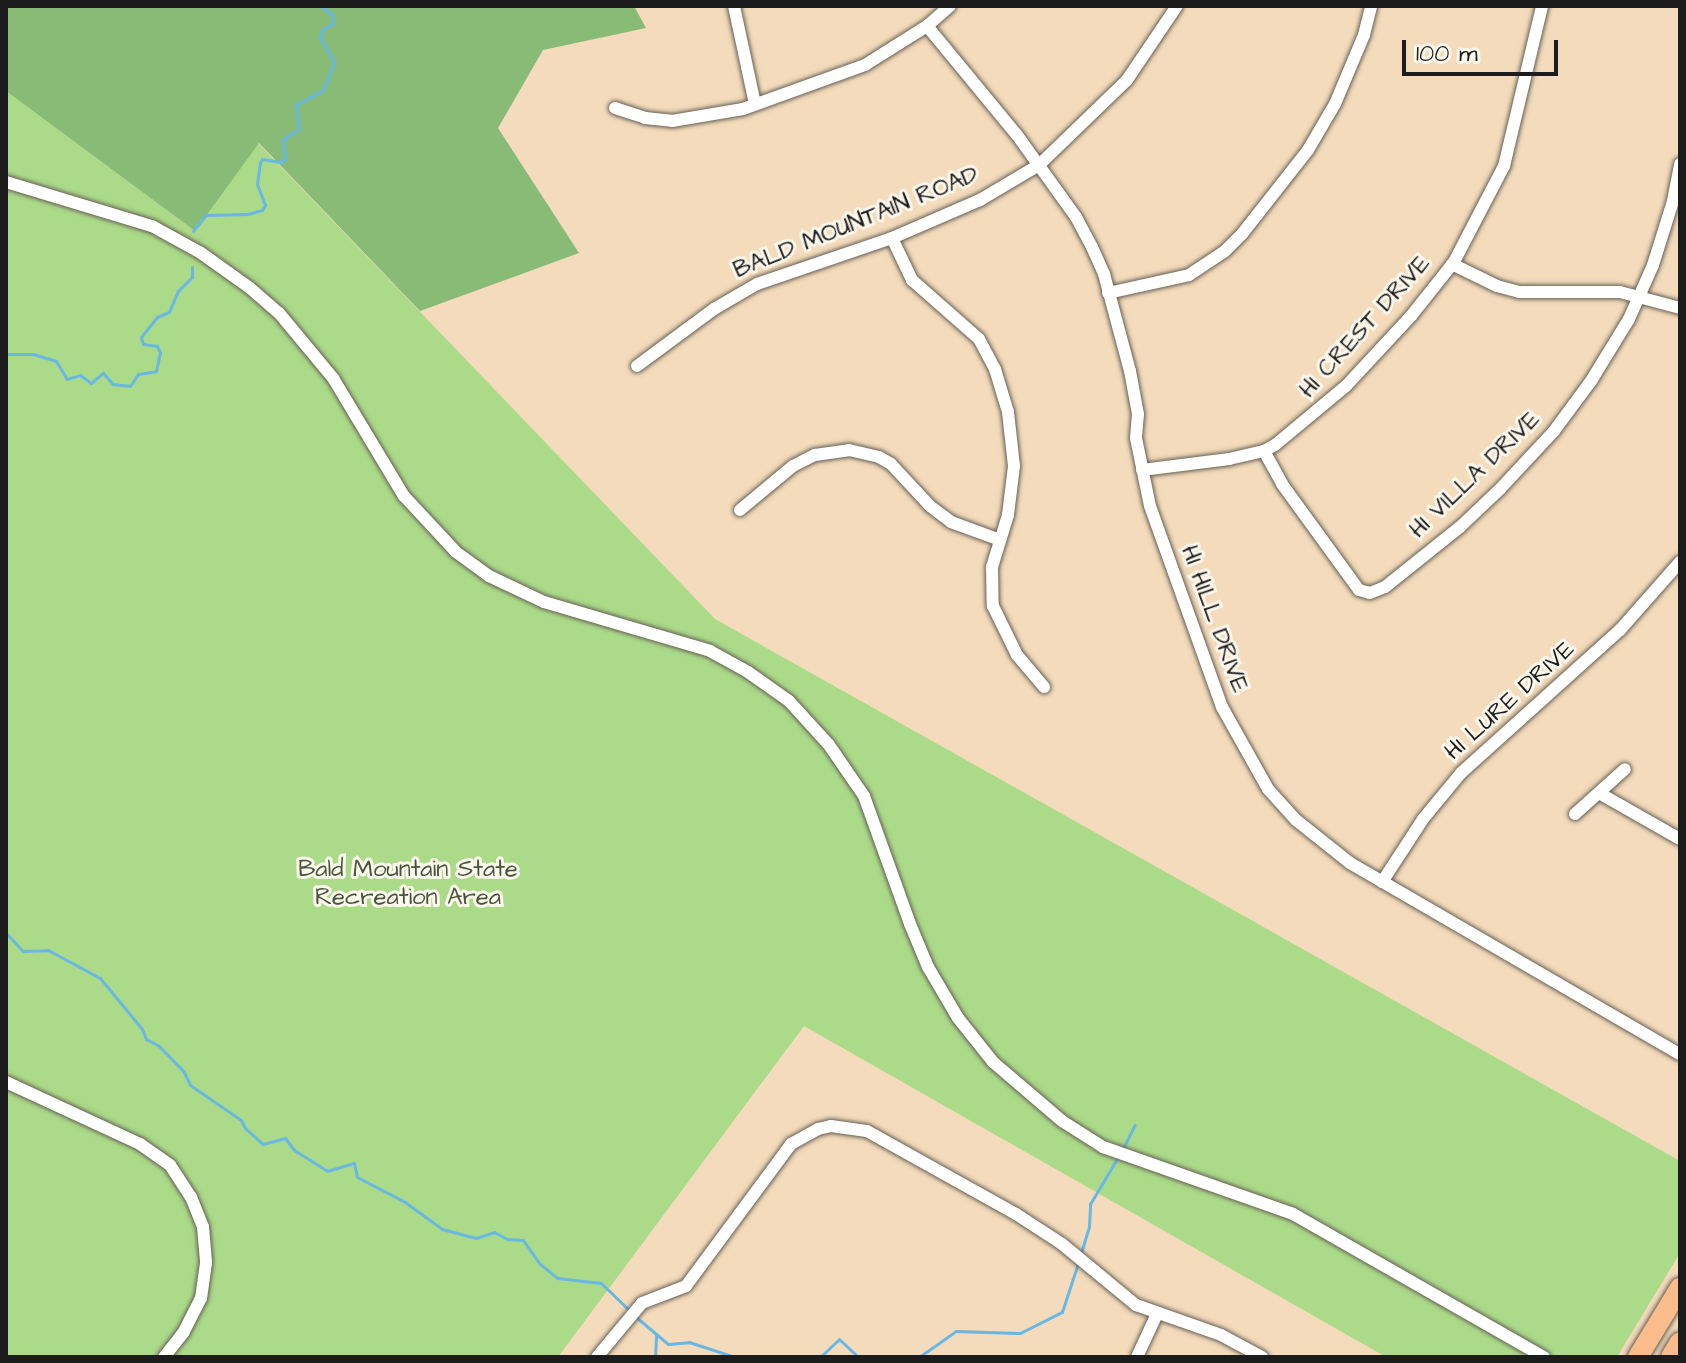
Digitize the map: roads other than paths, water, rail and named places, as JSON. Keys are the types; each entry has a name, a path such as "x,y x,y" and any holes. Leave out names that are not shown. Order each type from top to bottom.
{"main road":[{"path":"1638,1357 1680,1288"},
{"path":"1671,1357 1680,1342"}],"street":[{"path":"734,6 755,104"},
{"path":"615,108 645,118 672,121 755,104 865,65 927,26 950,6"},
{"name":"BALD MOUNTAIN ROAD","path":"637,366 714,309 757,284 892,238 980,200 1039,165 1127,80 1177,6"},
{"path":"1108,293 1189,275 1242,234 1308,150 1335,104 1364,35 1371,6"},
{"name":"HI CREST DRIVE","path":"1142,470 1264,451 1309,421 1411,316 1452,264 1504,166 1542,6"},
{"name":"HI HILL DRIVE","path":"927,26 1039,165 1092,247 1130,371 1142,470 1150,506 1222,707 1268,789 1324,845 1382,882 1680,1054"},
{"name":"HI VILLA DRIVE","path":"1264,451 1282,484 1359,590 1370,593 1385,587 1460,527 1554,431 1591,381 1639,296 1673,201 1680,164"},
{"path":"6,182 152,226 201,253 250,288 279,313 333,378 404,496 456,552 489,576 544,602 710,651 748,672 789,701 829,745 864,796 916,939 958,1018 993,1062 1062,1121 1103,1147 1305,1220 1544,1357"},
{"path":"892,238 912,280 926,296 966,325 979,339 995,369 1008,412 1014,466 1008,515 992,567 993,606 1017,655 1044,687"},
{"path":"1452,264 1497,286 1534,294 1599,290 1639,296 1680,308"},
{"path":"740,510 793,466 815,455 849,450 879,457 891,464 930,506 951,522 1000,540"},
{"name":"HI LURE DRIVE","path":"1382,882 1423,819 1461,773 1620,630 1680,562"},
{"path":"1575,814 1625,769"},
{"path":"1599,793 1677,832"},
{"path":"6,1082 140,1144 170,1165 191,1197 203,1227 206,1263 201,1298 183,1333 164,1357"},
{"path":"597,1357 642,1303 686,1286 791,1144 831,1126 867,1131 1016,1214 1062,1244 1123,1297 1157,1314 1221,1335 1262,1357"},
{"path":"1137,1357 1157,1314"}],"waterway":[{"path":"193,231 206,215 248,214 262,210 265,205 257,184 260,163 262,159 281,162 285,159 283,139 299,129 296,105 323,90 334,63 320,37 322,30 332,24 333,15 320,6"},
{"path":"6,354 33,354 56,361 67,379 80,375 91,383 103,373 113,384 130,386 138,374 156,371 160,352 157,346 143,344 141,337 157,317 169,312 178,291 192,277 192,267"},
{"path":"6,933 23,951 48,950 100,978 142,1029 146,1039 159,1046 184,1072 190,1085 241,1120 245,1128 263,1144 285,1138 294,1150 327,1171 354,1163 357,1177 405,1202 442,1229 476,1238 494,1232 507,1239 523,1240 540,1264 557,1278 601,1283 630,1311"},
{"path":"1122,1150 1135,1125"},
{"path":"1080,1256 1089,1226 1090,1204 1118,1157"},
{"path":"919,1357 956,1331 1020,1333 1062,1312 1078,1263"},
{"path":"636,1317 668,1344 689,1342 735,1357"},
{"path":"655,1357 656,1335"},
{"path":"820,1357 839,1339 858,1357"}],"park label":[{"name":"Bald Mountain State Recreation Area","path":"408,884"}]}
